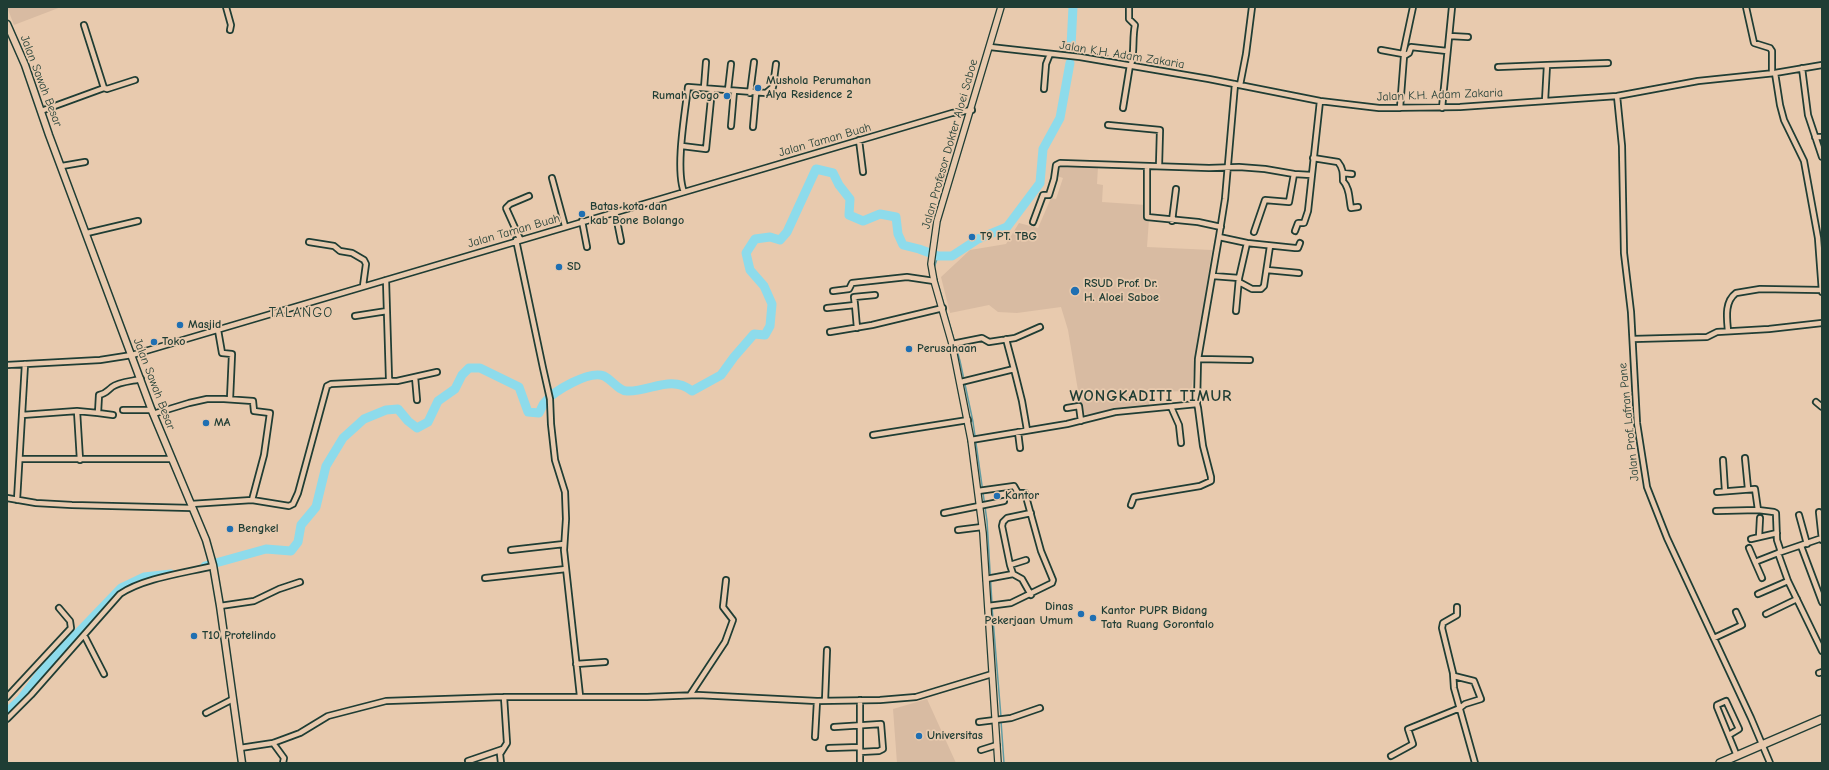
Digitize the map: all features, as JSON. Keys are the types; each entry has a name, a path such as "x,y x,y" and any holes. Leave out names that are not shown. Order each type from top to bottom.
{"main road":[{"name":"Jalan Sawah Besar","path":"7,24 25,65 152,412 206,540 213,566 220,606 242,762"},
{"path":"1720,763 1822,719"}],"street":[{"path":"226,7 231,25 230,30"},
{"name":"Jalan Profesor Dokter Aloei Saboe","path":"998,763 997,719 992,674 990,605 986,579 982,527 982,490 971,440 956,344 934,281 931,264 938,221 972,110 1001,7"},
{"path":"1123,108 1130,65 1134,52 1135,37 1133,34 1135,25 1129,18 1129,7"},
{"path":"1131,505 1134,497 1200,486 1211,481 1203,446 1197,404 1198,359 1221,227 1237,85 1246,54 1252,7"},
{"path":"1400,108 1403,55 1413,7"},
{"path":"1442,108 1452,7"},
{"path":"1728,331 1727,311 1730,300 1736,293 1760,290 1822,291 1818,238 1804,161 1784,120 1774,73 1772,51 1770,48 1754,43 1746,7"},
{"path":"84,25 104,88"},
{"path":"1450,36 1468,37"},
{"name":"Jalan K.H. Adam Zakaria","path":"990,47 1066,55 1130,65 1320,101 1366,107 1400,108 1442,108 1618,96 1698,81 1774,73 1822,65"},
{"path":"1403,55 1409,52 1411,47 1447,51"},
{"path":"1381,50 1398,52 1403,55"},
{"path":"1044,89 1046,64 1050,54"},
{"path":"704,88 706,62"},
{"path":"750,93 754,62"},
{"path":"1498,68 1608,63"},
{"path":"728,90 731,64"},
{"path":"684,192 682,187 681,166 688,87 750,93 766,93 773,87 776,64"},
{"path":"1545,101 1546,65"},
{"path":"1802,68 1808,115 1822,157"},
{"path":"41,111 104,88 107,89 135,80"},
{"path":"682,146 706,149 712,89"},
{"path":"731,126 734,91"},
{"path":"753,127 756,93"},
{"name":"Jalan Prof. Lafran Pane","path":"1618,96 1622,146 1624,253 1633,340 1637,423 1647,487 1666,538 1714,638 1770,763"},
{"path":"1295,231 1298,223 1304,223 1306,220 1320,101"},
{"name":"Jalan Taman Buah","path":"7,365 93,361 132,355 859,140 952,113 972,110"},
{"path":"1108,125 1160,130 1159,166"},
{"path":"1815,137 1822,137"},
{"path":"859,140 863,172"},
{"path":"1313,158 1338,162 1343,173 1343,180 1350,196 1351,208 1358,207"},
{"path":"62,166 85,162"},
{"path":"1033,222 1043,195 1049,195 1057,164 1060,163 1228,167 1265,169 1294,174 1311,175"},
{"path":"1147,166 1147,217 1172,221 1193,222 1221,227"},
{"path":"1343,173 1352,174"},
{"path":"1254,232 1265,200 1289,202 1294,174"},
{"path":"552,178 565,226"},
{"path":"1172,221 1176,189"},
{"path":"529,196 510,204 506,208 518,240 543,368 548,384 553,445 557,470 563,482 565,492 566,519 564,544 580,696"},
{"path":"615,212 621,240"},
{"path":"87,233 138,221"},
{"path":"582,221 587,247"},
{"path":"1219,237 1246,243 1270,246 1298,248 1300,243"},
{"path":"309,242 334,246 340,251 352,253 364,260 366,264 363,286"},
{"path":"1236,311 1239,280 1246,243"},
{"path":"1213,276 1239,280 1252,289 1261,289 1265,283 1270,246"},
{"path":"1267,270 1299,273"},
{"path":"833,291 849,289 852,283 863,281 907,277 934,281"},
{"path":"386,280 388,376 391,381"},
{"path":"857,328 854,297 875,295"},
{"path":"827,308 855,305"},
{"path":"830,332 857,328 943,308"},
{"path":"356,316 387,311"},
{"path":"1633,340 1707,337 1715,332 1769,329 1822,323"},
{"path":"956,344 982,338 989,342 1006,339 1020,336 1040,328"},
{"path":"218,330 222,353 232,354 230,399"},
{"path":"1006,339 1022,401 1027,430"},
{"path":"1198,359 1250,360"},
{"path":"17,500 25,364"},
{"path":"963,382 1014,369"},
{"path":"7,498 72,505 192,506 252,500 289,506 293,504 298,493 319,412 329,385 391,381 437,372"},
{"path":"416,377 417,400"},
{"path":"98,413 99,395 106,394 112,387 117,385 141,379"},
{"path":"123,410 152,412 212,399 253,401 255,412 271,414 264,455 252,500"},
{"path":"1816,402 1822,407"},
{"path":"971,440 1081,420 1115,412 1197,404"},
{"path":"1067,408 1079,406 1081,420"},
{"path":"1171,407 1179,425 1182,443"},
{"path":"22,415 77,411 113,415"},
{"path":"77,411 80,460"},
{"path":"873,435 968,420"},
{"path":"1018,432 1020,448"},
{"path":"1745,458 1748,489"},
{"path":"20,459 172,459"},
{"path":"1723,460 1725,491"},
{"path":"982,490 1015,487 1018,493 1024,492 1042,551 1053,580 1052,583 1011,603 990,605"},
{"path":"1717,492 1748,489 1756,490 1758,510"},
{"path":"944,513 1004,501"},
{"path":"1716,511 1758,510 1776,513 1779,553 1788,581 1821,648"},
{"path":"1755,562 1822,539 1819,512"},
{"path":"1030,595 1022,579 1013,574 1002,526 1003,522 1007,518 1031,513"},
{"path":"1799,515 1807,544"},
{"path":"1759,537 1760,518"},
{"path":"958,530 982,527"},
{"path":"1751,539 1777,533"},
{"path":"511,550 564,544"},
{"path":"1801,546 1822,602"},
{"path":"1749,548 1762,578"},
{"path":"1010,565 1026,560"},
{"path":"7,718 31,695 120,594 126,590 148,582 213,566"},
{"path":"485,578 566,569"},
{"path":"986,579 993,579 1013,574"},
{"path":"690,695 729,635 733,620 723,607 726,580"},
{"path":"1758,594 1788,581"},
{"path":"220,606 250,603 279,589 300,582"},
{"path":"1766,614 1797,599"},
{"path":"7,697 71,628 70,621 59,608"},
{"path":"1457,608 1457,615 1446,620 1442,626 1454,676 1454,688 1475,763"},
{"path":"1714,638 1742,625 1736,612"},
{"path":"84,635 104,674"},
{"path":"825,701 827,650"},
{"path":"576,664 605,662"},
{"path":"240,748 273,742 300,733 328,716 386,701 504,697 690,695 746,696 817,701 880,700 916,697 992,674"},
{"path":"1391,756 1413,744 1408,730 1460,708 1464,704 1480,700 1481,698 1474,681 1454,676"},
{"path":"501,763 500,754 507,743 504,697"},
{"path":"206,713 233,699"},
{"path":"860,700 860,763"},
{"path":"815,737 817,701"},
{"path":"1729,735 1739,729 1729,704 1726,701 1717,706 1729,735 1738,756"},
{"path":"979,722 1019,716 1040,708"},
{"path":"829,748 879,751 883,748 881,724 834,727"},
{"path":"273,742 284,758 283,763"},
{"path":"981,750 997,745"},
{"path":"468,761 505,748"}],"shaded area":[{"path":"7,7 61,7 14,25"},
{"name":"RSUD Prof. Dr. H. Aloei Saboe","path":"1059,166 1098,167 1097,184 1103,185 1102,202 1146,205 1149,219 1147,247 1212,250 1191,391 1149,392 1149,405 1082,415 1068,330 1061,307 1017,313 998,312 989,305 950,313 941,277 970,250 1006,244 1019,223 1038,228 1051,198 1056,199 1063,178 1057,176"},
{"name":"Universitas","path":"927,699 956,763 897,763 893,709"}],"waterway":[{"path":"1071,46 1073,7"},
{"path":"205,566 266,549 291,551 298,542 301,525 316,507 326,466 343,438 364,419 386,410 398,409 408,421 417,428 428,422 438,401 455,389 462,375 469,368 480,368 519,387 528,412 539,413 544,403 556,392 572,383 590,376 604,376 624,391 636,391 668,384 684,386 692,391 721,375 754,334 765,335 770,326 772,304 764,286 750,270 746,253 755,239 770,237 780,240 787,232 816,169 833,173 839,185 850,199 849,215 863,221 880,214 896,217 898,234 903,245 938,256 952,256 978,239 1007,227 1040,183 1043,149 1060,118 1070,63"},
{"path":"934,268 938,256"},
{"path":"936,277 960,361 973,422 987,521 992,604"},
{"path":"7,712 21,699 47,665 121,588 144,577 171,574"},
{"path":"992,607 1001,717"},
{"path":"1001,721 1004,763"}],"place":[{"name":"Mushola Perumahan Alya Residence 2","path":"758,88"},
{"name":"Rumah Gogo","path":"727,96"},
{"name":"Batas kota dan kab Bone Bolango","path":"582,214"},
{"name":"T9 PT. TBG","path":"972,237"},
{"name":"SD","path":"559,267"},
{"name":"RSUD Prof. Dr. H. Aloei Saboe","path":"1075,291"},
{"name":"Masjid","path":"180,325"},
{"name":"Toko","path":"154,342"},
{"name":"Perusahaan","path":"909,349"},
{"name":"MA","path":"206,423"},
{"name":"Kantor","path":"997,496"},
{"name":"Bengkel","path":"230,529"},
{"name":"Dinas Pekerjaan Umum","path":"1081,614"},
{"name":"Kantor PUPR Bidang Tata Ruang Gorontalo","path":"1093,618"},
{"name":"T10 Protelindo","path":"194,636"},
{"name":"Universitas","path":"919,736"}],"district":[{"name":"TALANGO","path":"301,313"},
{"name":"WONGKADITI TIMUR","path":"1151,396"}]}
